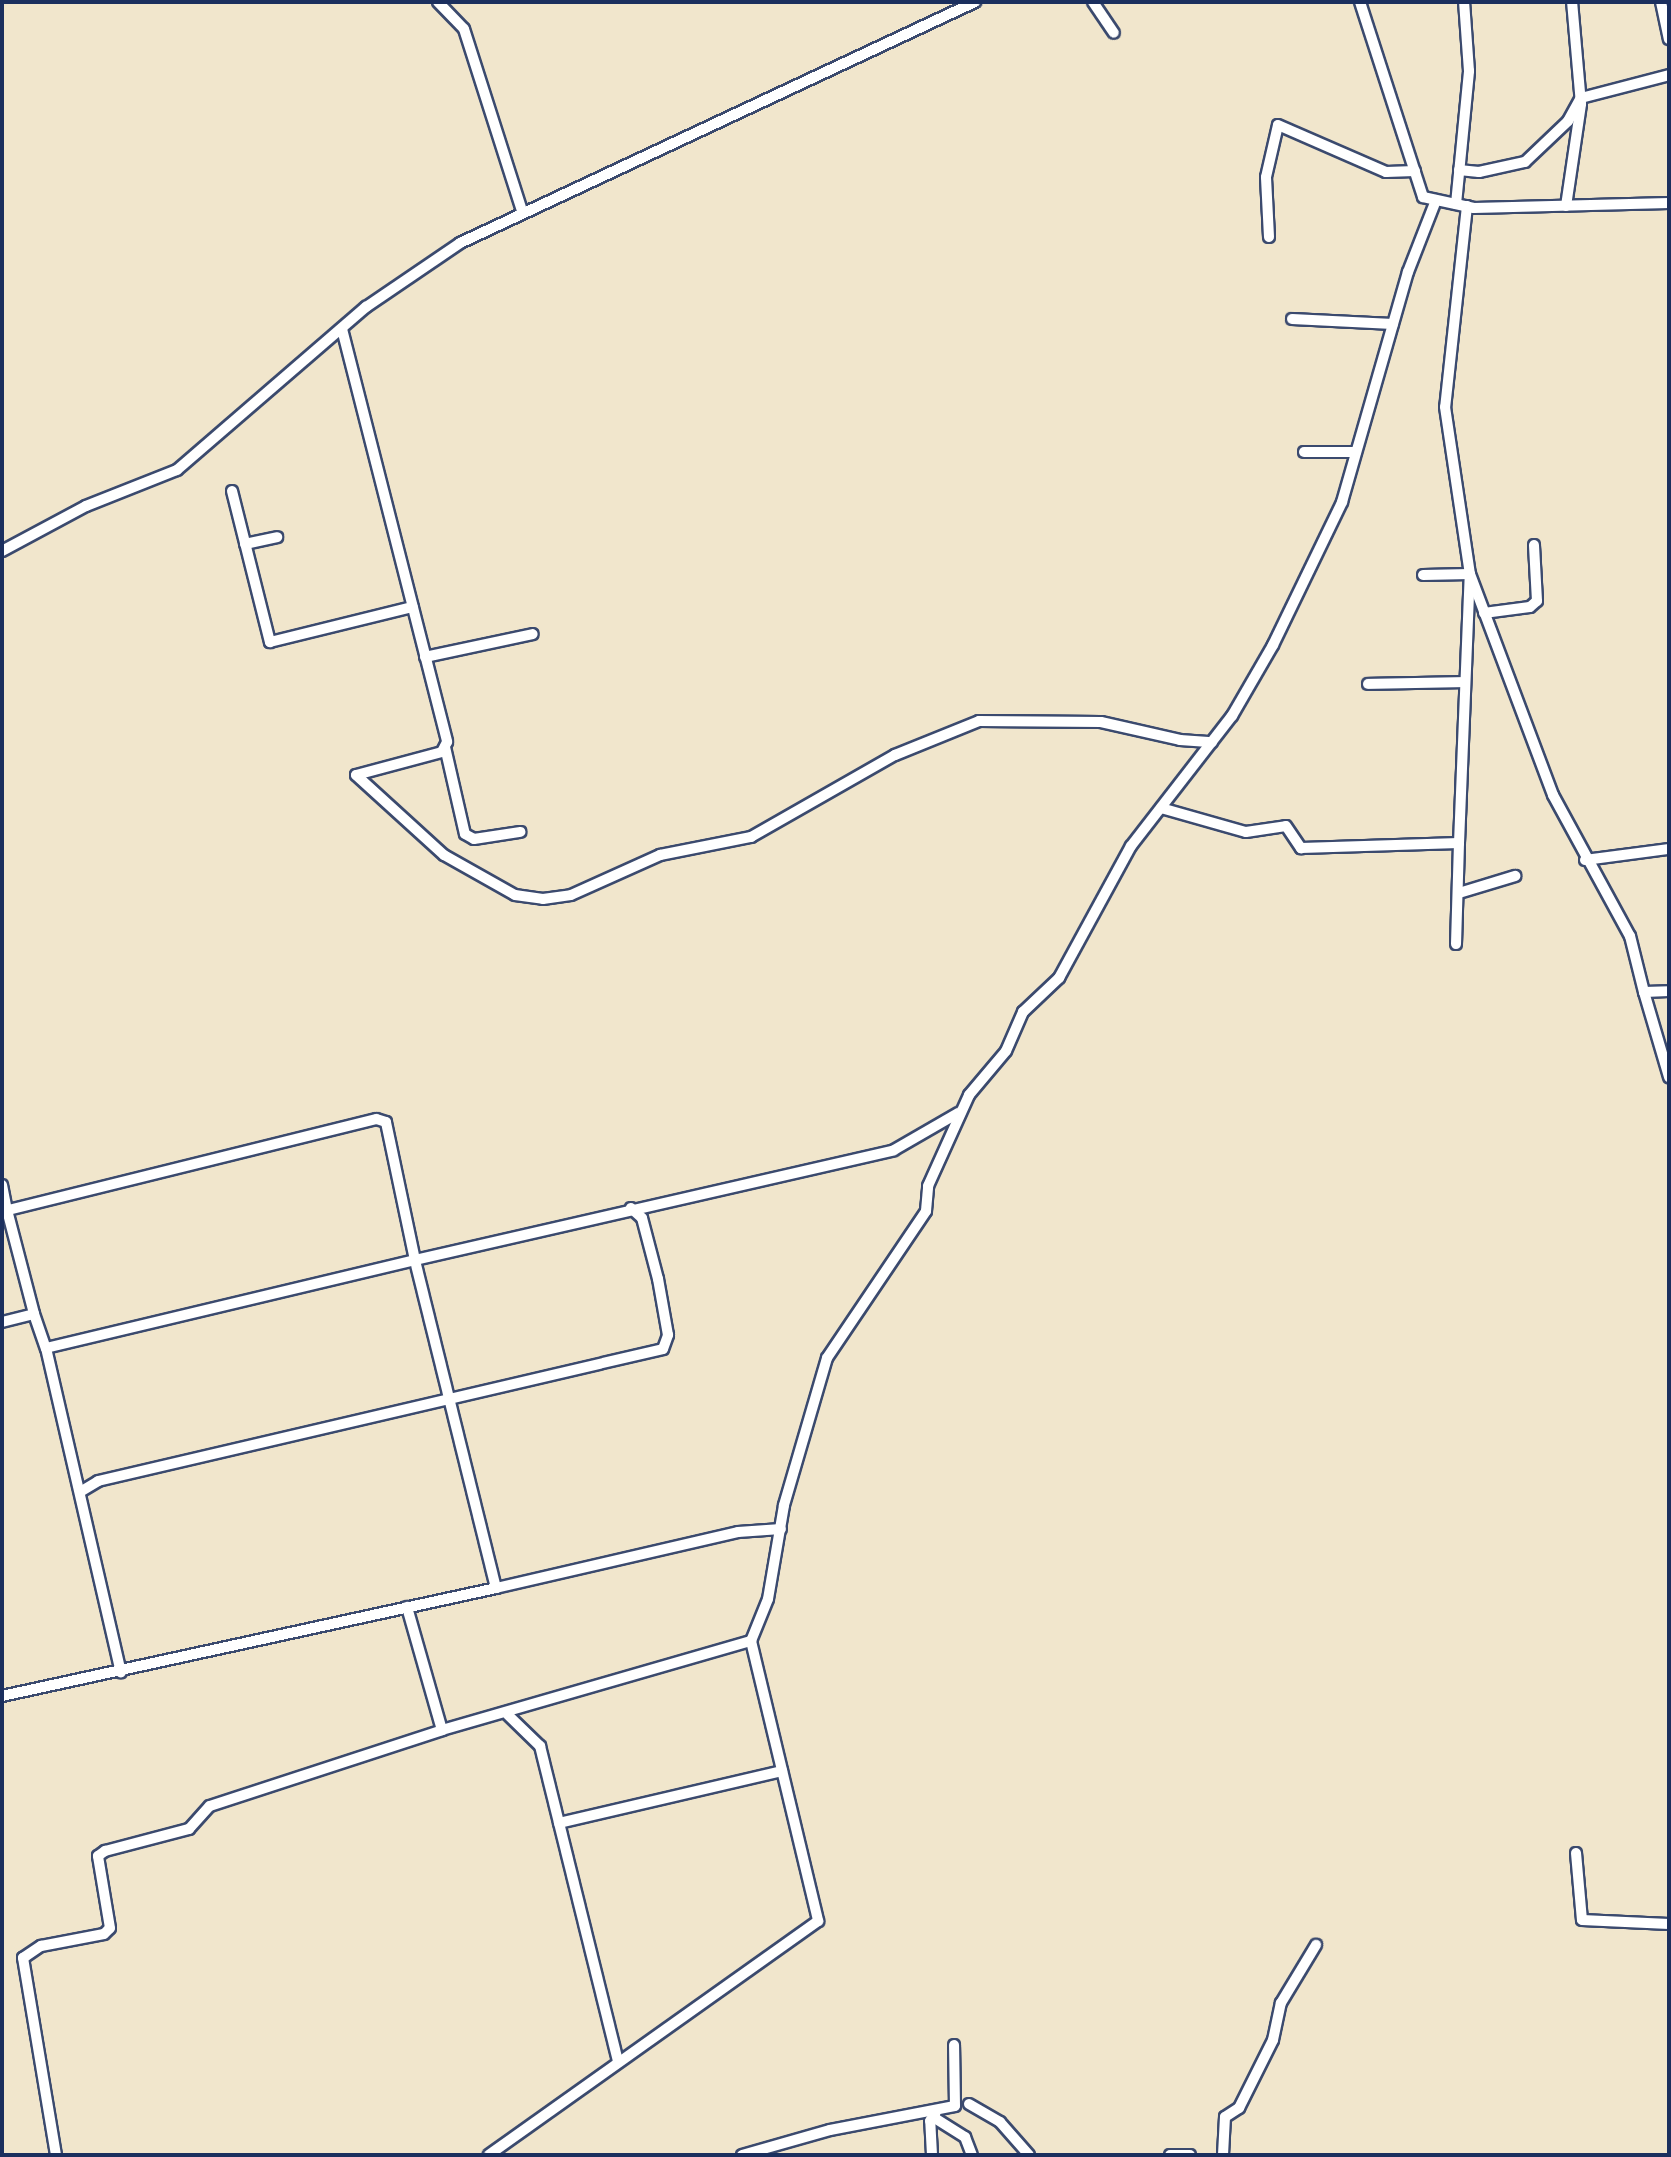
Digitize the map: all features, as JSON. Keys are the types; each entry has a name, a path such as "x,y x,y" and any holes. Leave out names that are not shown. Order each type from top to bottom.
{"street":[{"path":"438,2 464,29 522,211"},
{"path":"2,551 86,506 177,470 342,329 460,243 522,211 731,120 975,2"},
{"path":"1093,2 1114,33"},
{"path":"1360,2 1423,197 1462,205 1669,203"},
{"path":"1464,2 1469,71 1459,170 1462,205 1445,407 1470,574 1553,795 1585,860 1630,936 1669,1077"},
{"path":"1566,206 1581,98 1572,2"},
{"path":"1661,2 1669,39"},
{"path":"1459,170 1479,172 1525,162 1568,121 1581,98 1669,75"},
{"path":"1269,237 1266,177 1278,125 1386,172 1415,171"},
{"path":"489,2155 818,1921 751,1641 768,1599 781,1529 827,1358 926,1211 928,1186 942,1164 959,1112 1006,1051 1023,1012 1059,978 1111,879 1212,742 1273,645 1327,538 1393,324 1436,200"},
{"path":"1292,319 1393,324"},
{"path":"342,329 413,607 465,834 474,839 520,832"},
{"path":"1304,452 1356,452"},
{"path":"232,491 270,642 413,607"},
{"path":"245,544 277,537"},
{"path":"1484,613 1530,607 1537,601 1534,545"},
{"path":"1423,575 1470,574"},
{"path":"1456,944 1463,682 1470,574"},
{"path":"425,657 533,634"},
{"path":"1368,684 1463,682"},
{"path":"445,747 442,752 356,775 444,855 515,895 543,899 571,895 660,855 751,837 895,755 979,721 1101,722 1180,740 1212,742"},
{"path":"1161,808 1246,832 1286,826 1301,848 1459,843"},
{"path":"1585,860 1669,849"},
{"path":"1459,893 1515,876"},
{"path":"1644,992 1669,991"},
{"path":"46,1348 631,1208 894,1150 959,1112"},
{"path":"7,1210 376,1119 386,1122 415,1260 496,1588"},
{"path":"2,1185 34,1314 46,1348 121,1672"},
{"path":"80,1492 98,1481 663,1349 668,1335 658,1279 642,1218 631,1208"},
{"path":"2,1322 34,1314"},
{"path":"2,1696 121,1672 738,1532 781,1529"},
{"path":"407,1607 442,1730"},
{"path":"56,2155 23,1958 41,1946 104,1934 110,1928 98,1856 189,1829 210,1806 442,1730 508,1715 751,1641"},
{"path":"508,1715 540,1746 618,2062"},
{"path":"559,1823 782,1771"},
{"path":"1576,1853 1582,1920 1669,1924"},
{"path":"1223,2155 1225,2117 1239,2108 1273,2040 1281,2003 1316,1945"},
{"path":"742,2155 936,2113 955,2106 954,2045"},
{"path":"969,2104 1000,2122 1029,2155"},
{"path":"932,2155 936,2113"},
{"path":"936,2113 965,2137 972,2155"},
{"path":"1170,2155 1190,2155"}]}
